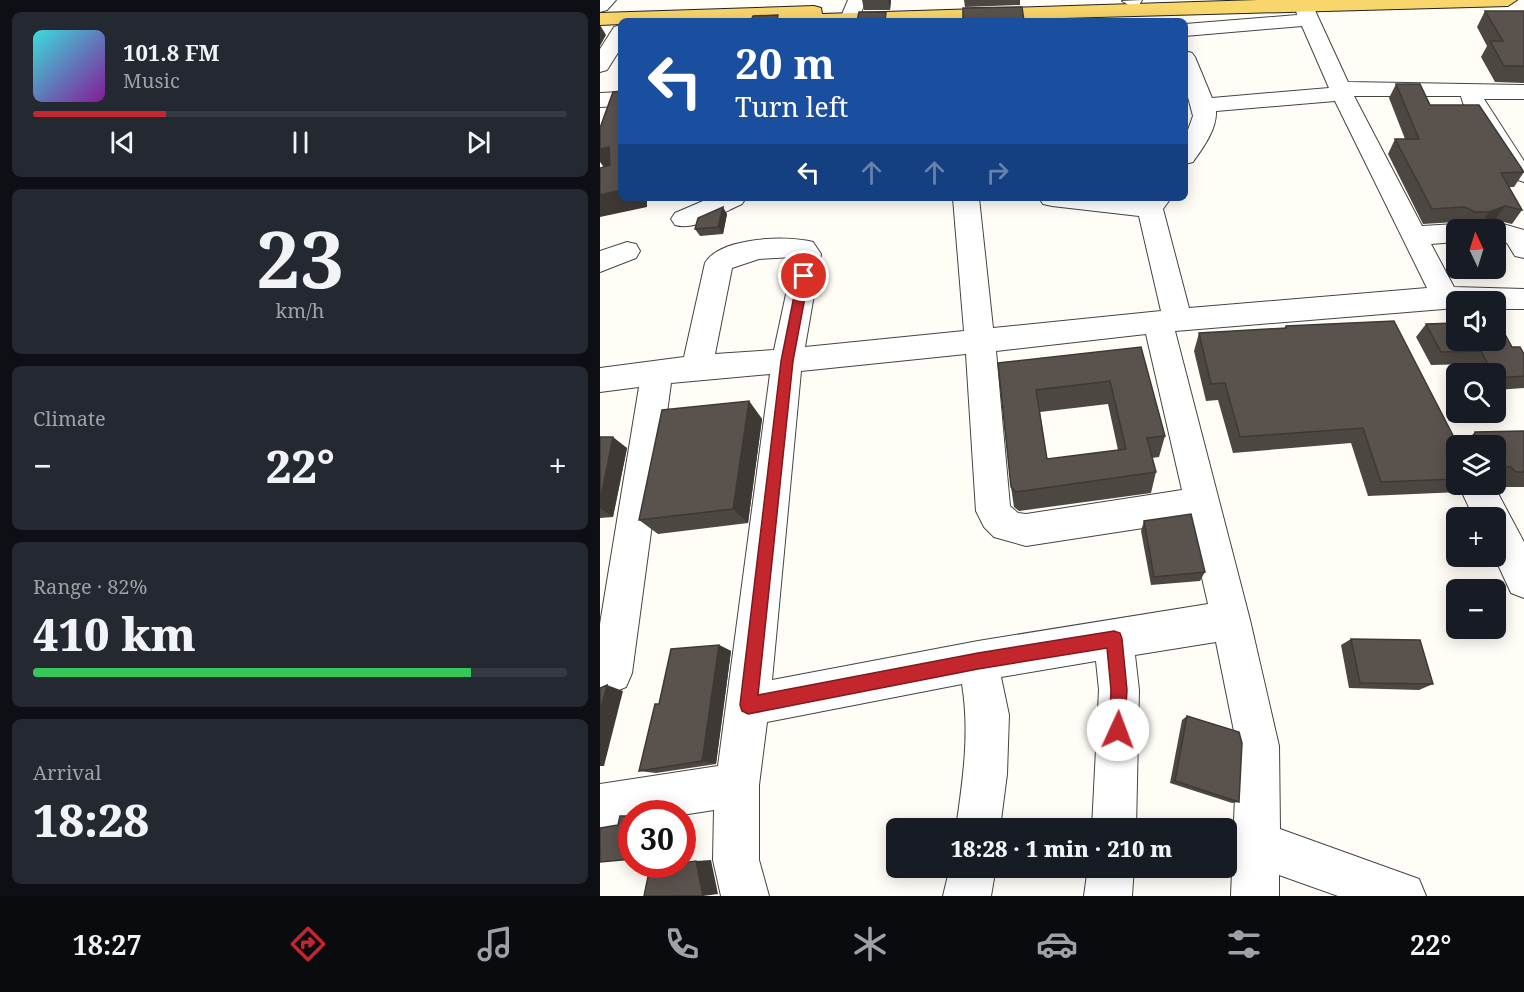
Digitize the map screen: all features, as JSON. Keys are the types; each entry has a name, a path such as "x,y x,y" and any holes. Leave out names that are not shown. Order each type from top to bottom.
{"main road":[{"path":"628,18 1170,0"},
{"path":"912,18 1121,2 1304,8 1508,0"},
{"path":"809,18 853,10 894,18"},
{"path":"600,19 618,18"},
{"path":"600,27 618,26"}],"street":[{"path":"600,6 607,0"},
{"path":"1188,29 1304,8 1340,92 1444,297"},
{"path":"600,66 618,36"},
{"path":"1188,70 1205,105 1204,127 1188,152"},
{"path":"1205,105 1340,92 1461,89 1479,92 1524,92"},
{"path":"1479,92 1472,94 1474,103 1515,166 1524,174"},
{"path":"600,100 618,99"},
{"path":"684,219 726,201"},
{"path":"966,201 993,511 999,521 1007,527 1026,530 1203,503"},
{"path":"1103,201 1154,204 1168,321 1203,503 1258,746 1258,844 1255,896"},
{"path":"1415,236 1446,234"},
{"path":"1506,234 1515,237 1524,249"},
{"path":"698,367 719,263 729,255 796,247 804,249 808,254 787,361 737,785 736,860 745,896"},
{"path":"600,262 627,251"},
{"path":"600,380 698,367 787,361 1168,321 1444,297 1521,305"},
{"path":"1381,303 1397,334"},
{"path":"612,673 657,372"},
{"path":"1506,545 1524,580"},
{"path":"748,705 978,661 1231,620"},
{"path":"1114,639 1119,690 1114,818"},
{"path":"978,661 988,715 985,774 979,818"},
{"path":"600,806 737,785"},
{"path":"1258,844 1402,896"},
{"path":"968,896 971,878"},
{"path":"1108,896 1110,878"}],"building":[{"path":"1022,7 1024,18 963,18 963,8"},
{"path":"1485,11 1524,11 1524,66 1504,66 1490,41 1503,41"},
{"path":"859,12 886,12 885,18 858,18"},
{"path":"778,15 778,18 752,18 753,16"},
{"path":"1396,84 1420,84 1430,105 1479,105 1524,172 1501,173 1522,210 1505,206 1489,212 1475,212 1465,207 1432,209 1395,139 1419,139"},
{"path":"618,91 618,191 600,195 600,168 610,165 609,147 600,149 600,128 613,92"},
{"path":"723,207 718,227 695,229 698,218"},
{"path":"1394,321 1453,435 1446,435 1446,479 1381,482 1363,428 1240,437 1225,383 1211,384 1199,333 1286,328 1286,326"},
{"path":"1446,323 1446,351 1481,351 1441,352 1426,324"},
{"path":"1506,336 1512,347 1520,347 1524,354 1524,376 1506,377 1506,363 1487,363 1481,351 1506,351"},
{"path":"1141,347 1165,436 1147,438 1156,472 1016,492 1011,487 998,363","holes":["1110,381 1126,449 1047,459 1036,390"]},
{"path":"749,401 733,509 639,520 662,410"},
{"path":"1524,431 1524,472 1516,472 1511,467 1506,467 1506,435 1475,435 1475,432"},
{"path":"600,437 613,437 600,502"},
{"path":"1191,514 1205,572 1154,577 1144,521"},
{"path":"1351,639 1420,640 1433,684 1360,683"},
{"path":"719,645 702,761 639,771 655,704 659,704 671,649"},
{"path":"607,685 600,712 600,688"},
{"path":"1187,716 1239,732 1242,743 1239,802 1175,781"},
{"path":"618,825 618,860 600,862 600,828"},
{"path":"696,861 703,896 644,896 648,878 696,878"}],"route":[{"path":"804,276 787,361 748,705 978,661 1114,639 1119,690 1118,730"}]}
